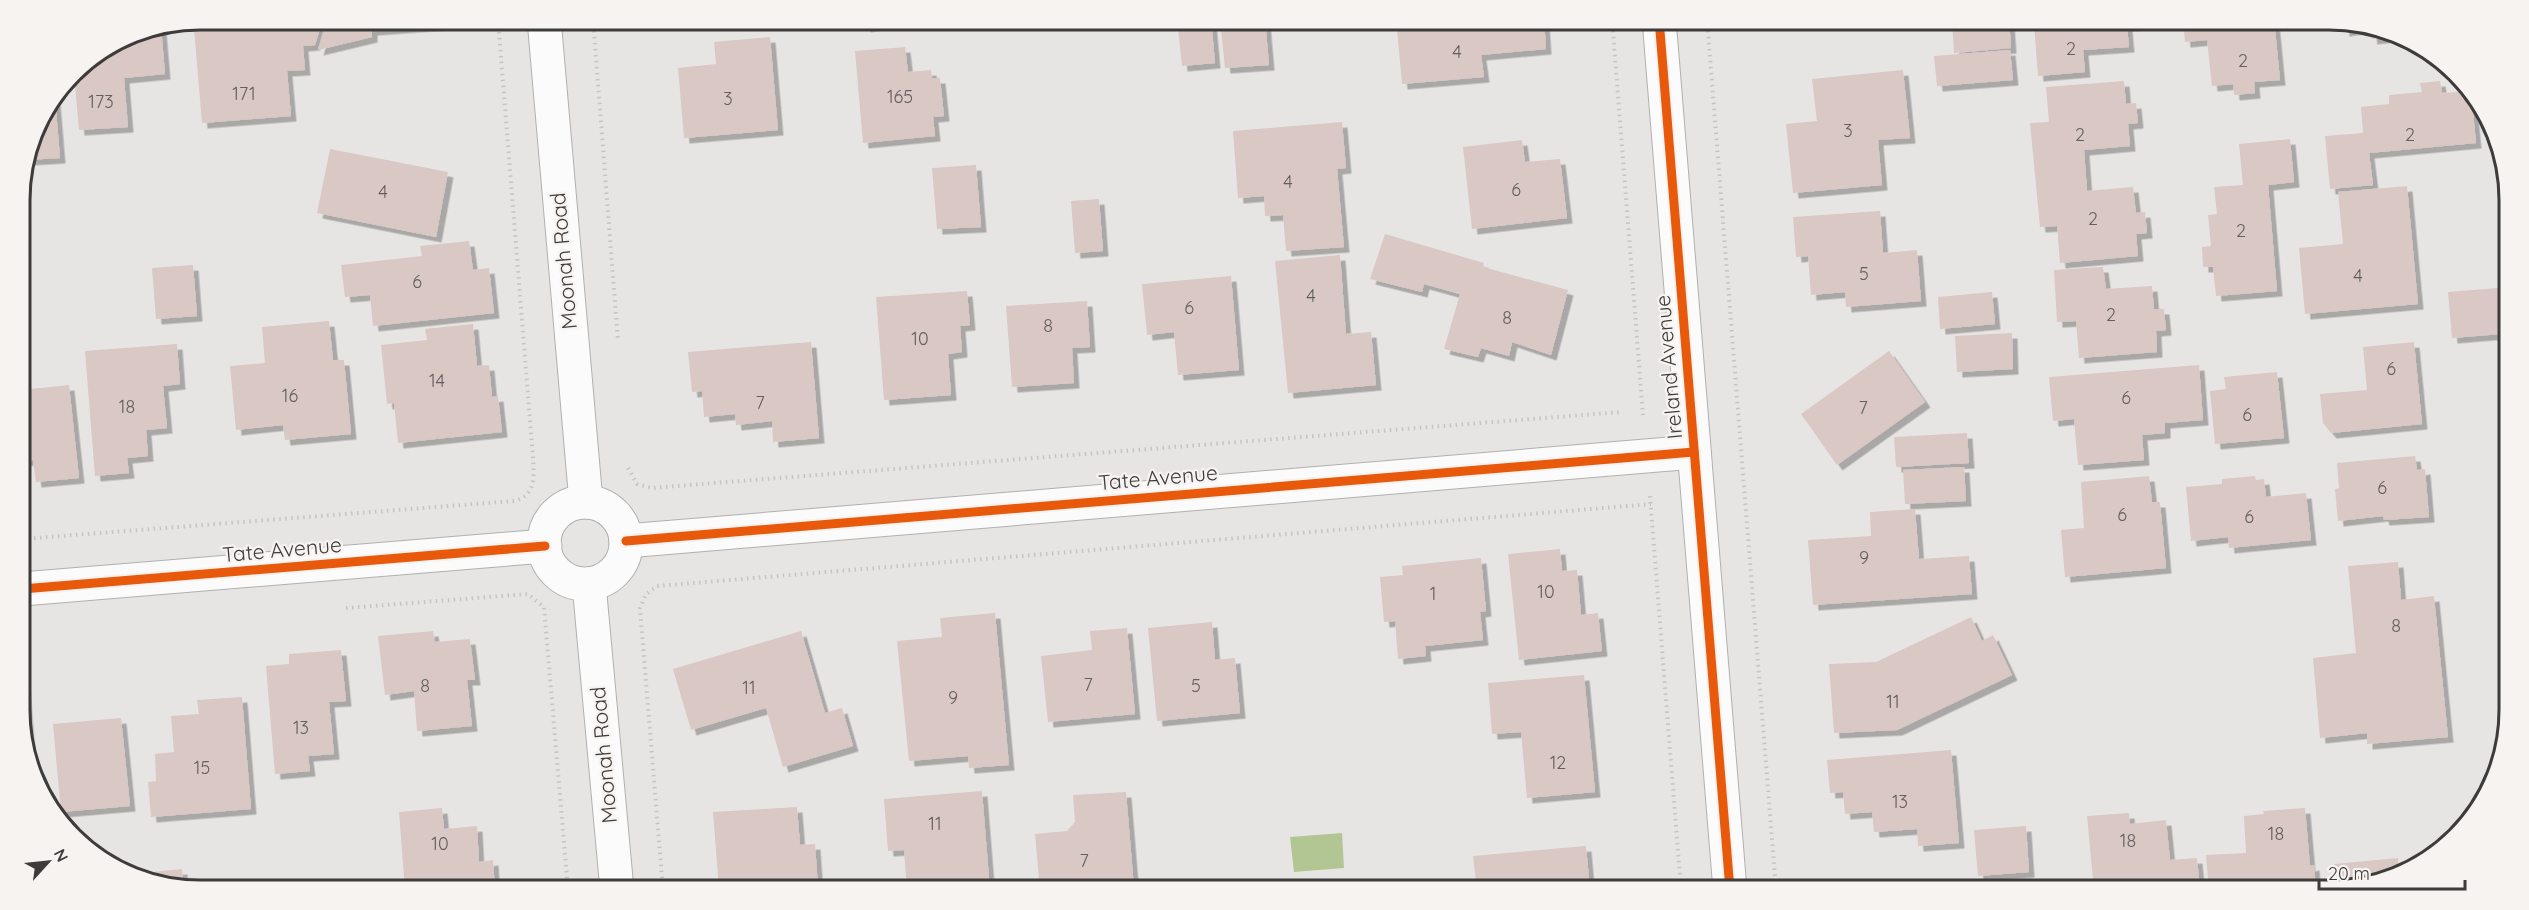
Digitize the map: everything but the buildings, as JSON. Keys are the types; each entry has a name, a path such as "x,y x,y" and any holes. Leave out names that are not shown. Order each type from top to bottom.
{"street":[{"name":"Moonah Road","path":"545,30 586,502"},
{"name":"Ireland Avenue","path":"1660,30 1729,880"},
{"name":"Tate Avenue","path":"626,541 1694,452"},
{"path":"586,502 602,505 613,513 621,523 626,541 622,562 614,573 590,584 576,583 563,578 553,569 546,556 545,546 546,529 553,517 563,508 575,503 586,502"},
{"name":"Tate Avenue","path":"30,588 545,546"},
{"name":"Moonah Road","path":"590,584 616,880"}],"path":[{"path":"30,538 514,501 529,494 533,486 533,458 499,30"},
{"path":"594,30 618,342"},
{"path":"1613,30 1643,422"},
{"path":"1708,30 1775,880"},
{"path":"627,459 628,469 637,484 651,488 1643,411"},
{"path":"1649,491 1680,880"},
{"path":"662,880 640,608 646,594 657,586 1651,504"},
{"path":"521,594 528,594 540,601 546,613 567,880"}],"shaded area":[{"path":"1342,833 1344,868 1294,872 1290,837"}],"cycle path":[{"path":"1660,30 1729,880"},
{"path":"626,541 1694,452"},
{"path":"30,588 545,546"}]}
